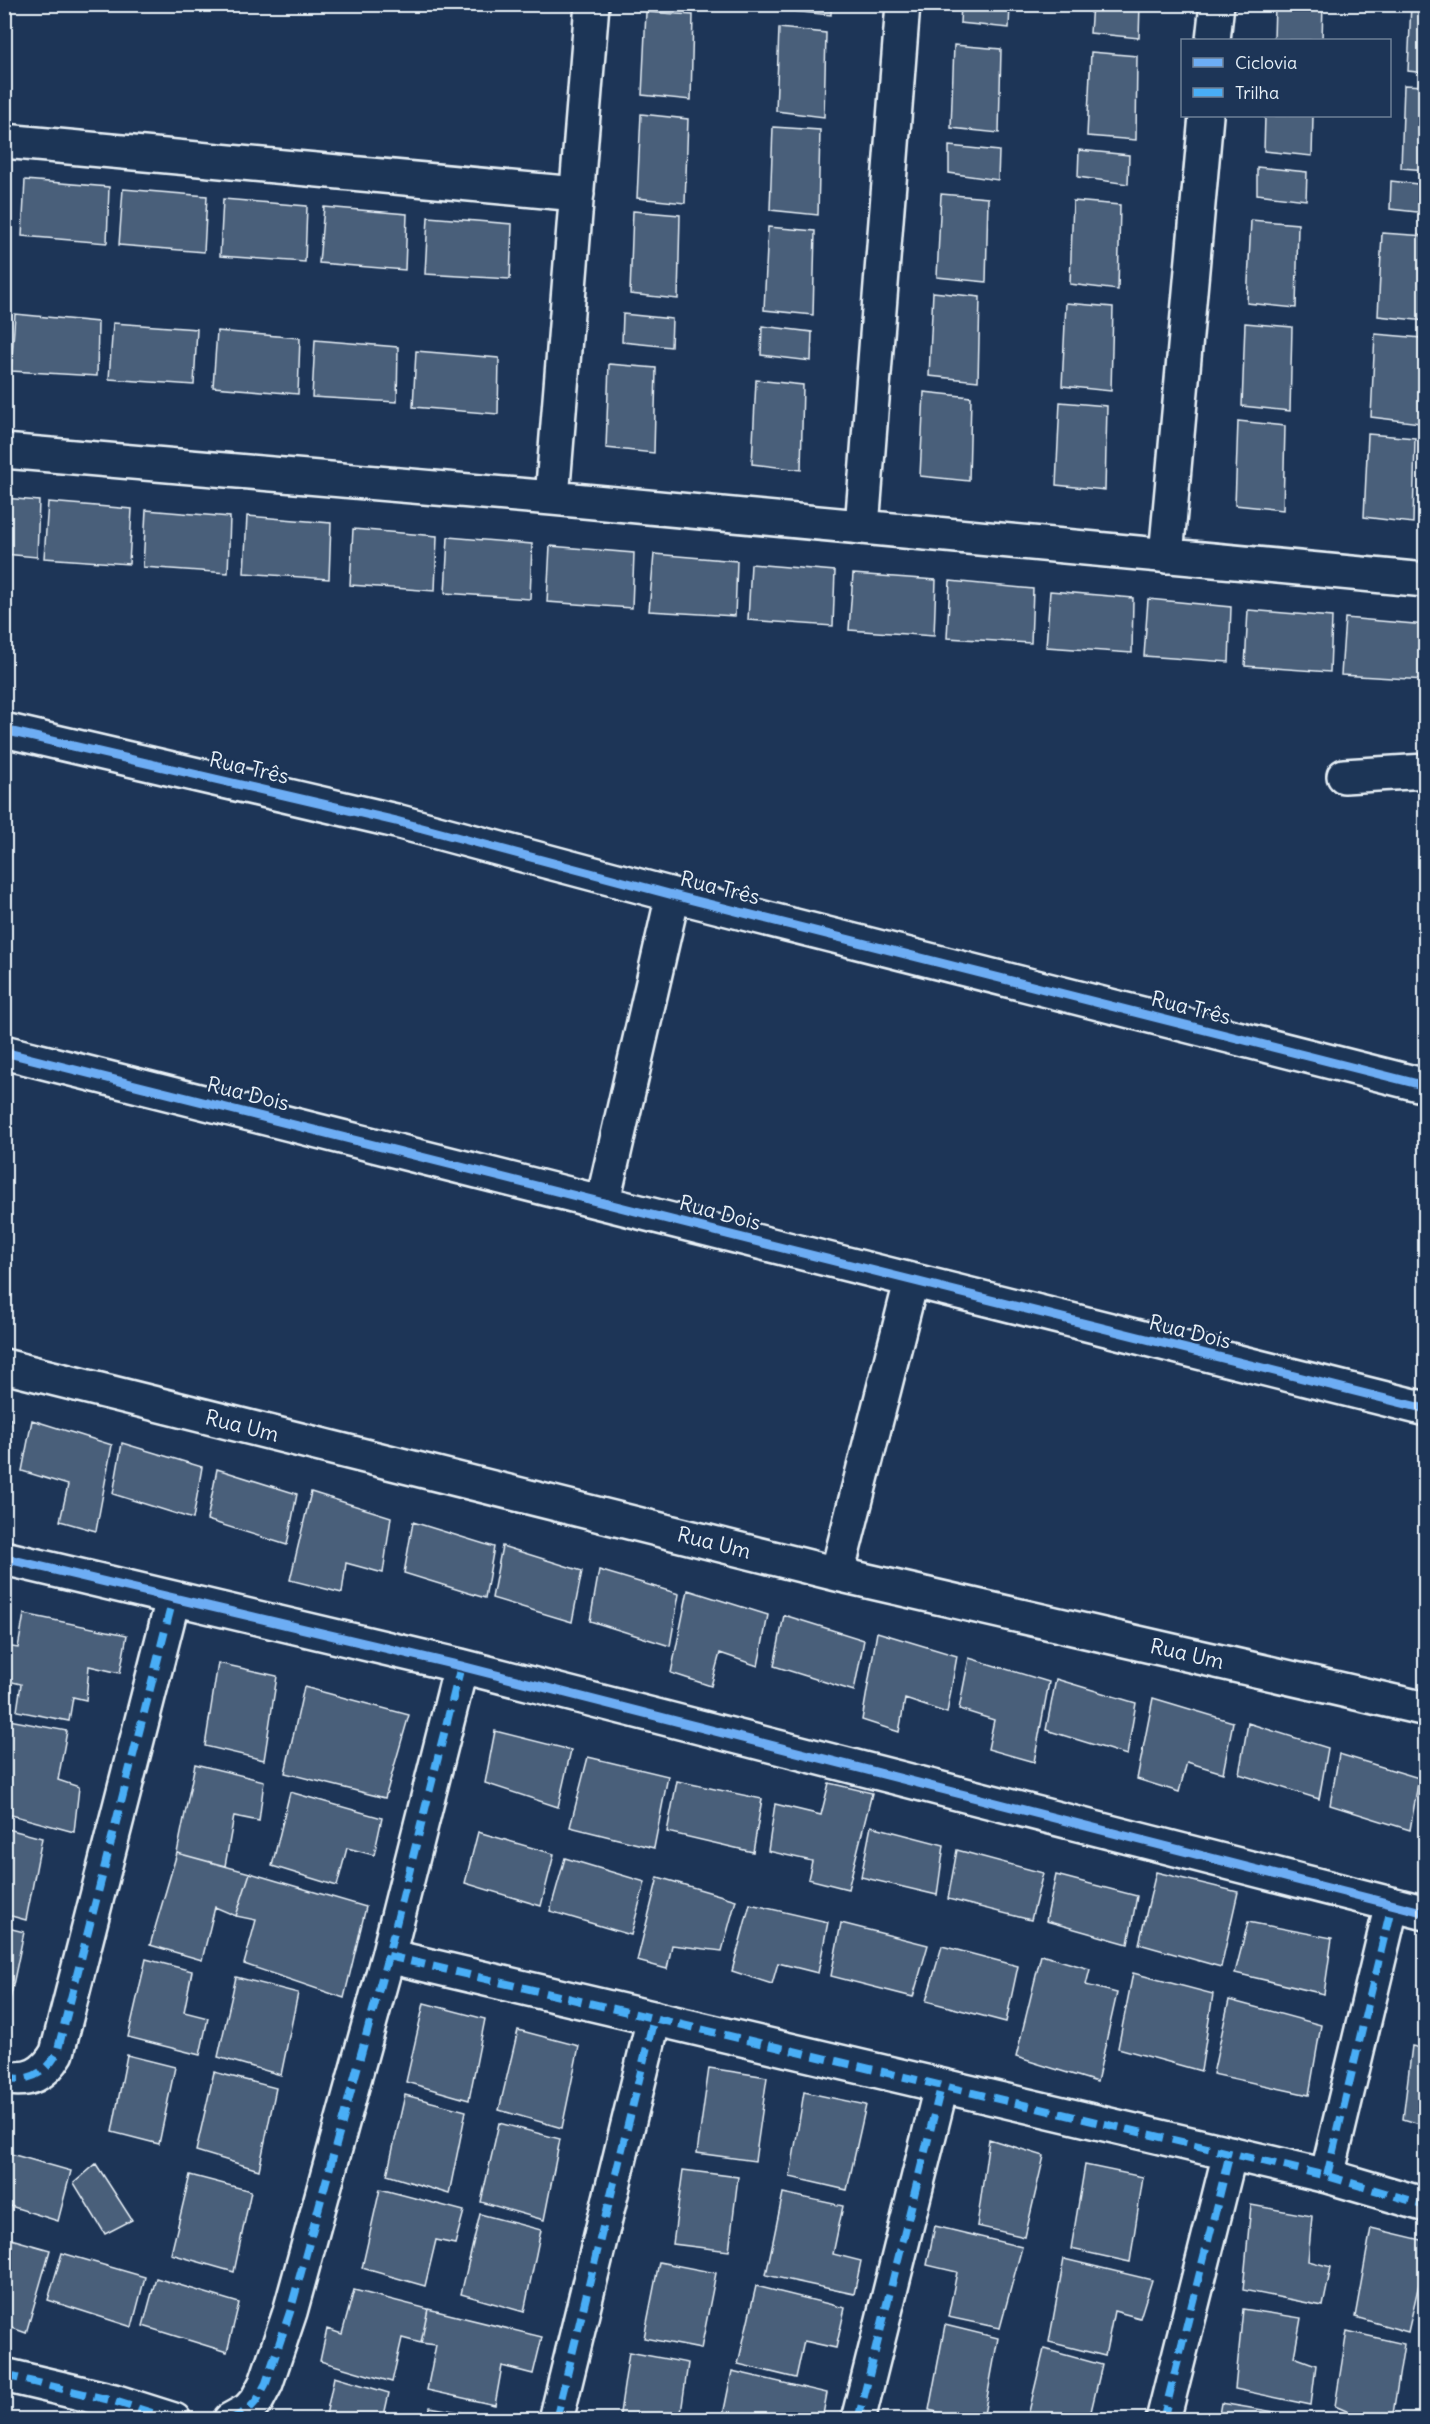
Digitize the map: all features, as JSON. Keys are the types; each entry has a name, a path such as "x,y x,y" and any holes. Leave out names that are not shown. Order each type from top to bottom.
{"street":[{"path":"552,498 592,4"},
{"path":"862,527 903,4"},
{"path":"1214,39 1217,4"},
{"path":"1166,556 1206,117"},
{"path":"4,141 577,194"},
{"path":"4,451 552,498 1425,580"},
{"name":"Rua Três","path":"4,730 396,821 672,895 1425,1086"},
{"path":"1344,776 1425,771"},
{"path":"603,1201 672,895"},
{"name":"Rua Dois","path":"4,1052 603,1201 911,1282 1425,1409"},
{"path":"837,1574 911,1282"},
{"name":"Rua Um","path":"4,1366 837,1574 1425,1709"},
{"path":"4,1558 461,1666 1425,1913"},
{"path":"4,2077 27,2079 40,2074 50,2065 57,2053 173,1599"},
{"path":"230,2420 248,2410 257,2400 279,2345 388,1956 461,1666"},
{"path":"1328,2175 1392,1904"},
{"path":"388,1956 941,2087 1328,2175 1425,2205"},
{"path":"556,2420 654,2018"},
{"path":"858,2420 941,2087"},
{"path":"1163,2420 1230,2153"},
{"path":"4,2375 114,2401 174,2420"}],"building":[{"path":"782,4 831,4 831,15 782,10"},
{"path":"961,4 1010,4 1009,28 960,23"},
{"path":"1092,4 1140,4 1139,38 1090,33"},
{"path":"1275,4 1323,4 1322,39 1274,39"},
{"path":"1411,4 1426,4 1426,73 1408,71"},
{"path":"646,12 693,15 691,100 642,95"},
{"path":"779,28 826,33 824,117 776,111"},
{"path":"954,45 1001,49 999,133 951,128"},
{"path":"1091,52 1137,56 1136,140 1087,136"},
{"path":"1404,85 1426,86 1426,170 1401,168"},
{"path":"641,114 688,119 685,203 637,198"},
{"path":"1265,117 1313,117 1312,156 1264,151"},
{"path":"773,127 820,130 818,215 770,210"},
{"path":"949,146 999,151 998,180 949,173"},
{"path":"1079,150 1129,155 1128,184 1078,177"},
{"path":"1257,167 1307,172 1306,200 1257,194"},
{"path":"4,180 8,181 7,236 4,236"},
{"path":"25,180 109,187 107,243 22,236"},
{"path":"1391,181 1426,185 1426,213 1390,209"},
{"path":"123,189 207,196 204,252 119,245"},
{"path":"941,194 988,198 986,282 937,277"},
{"path":"223,199 307,206 305,262 220,256"},
{"path":"1073,201 1120,205 1118,290 1070,284"},
{"path":"324,207 407,214 405,270 319,263"},
{"path":"633,211 680,215 678,299 630,294"},
{"path":"428,217 512,224 510,279 425,274"},
{"path":"1251,220 1298,224 1296,308 1247,303"},
{"path":"768,227 815,231 813,315 764,310"},
{"path":"1382,233 1426,236 1426,321 1378,316"},
{"path":"933,292 980,297 978,381 929,376"},
{"path":"1066,303 1113,307 1111,391 1062,386"},
{"path":"15,314 98,322 97,376 11,371"},
{"path":"623,314 672,319 671,347 622,342"},
{"path":"113,323 197,329 194,385 109,379"},
{"path":"1245,323 1292,327 1290,411 1242,406"},
{"path":"762,326 812,332 811,361 761,355"},
{"path":"217,331 300,338 298,394 213,387"},
{"path":"1375,334 1422,338 1420,423 1371,417"},
{"path":"315,340 398,347 397,402 312,397"},
{"path":"416,351 499,358 498,414 413,407"},
{"path":"609,364 656,368 654,453 606,448"},
{"path":"756,380 803,385 801,470 752,464"},
{"path":"924,392 971,397 969,481 920,476"},
{"path":"1060,402 1107,406 1105,490 1056,485"},
{"path":"1238,421 1285,426 1283,510 1235,505"},
{"path":"1368,434 1415,438 1413,523 1364,517"},
{"path":"4,498 39,501 37,557 4,554"},
{"path":"48,502 132,509 129,564 44,558"},
{"path":"146,510 230,517 228,573 143,567"},
{"path":"247,516 331,523 329,579 244,573"},
{"path":"353,529 437,536 435,591 350,585"},
{"path":"448,537 532,544 530,599 445,593"},
{"path":"550,546 634,553 632,608 547,602"},
{"path":"654,554 737,561 735,616 649,611"},
{"path":"751,564 835,571 833,626 748,620"},
{"path":"853,574 936,580 934,636 849,630"},
{"path":"950,581 1033,589 1031,643 947,638"},
{"path":"1050,591 1133,598 1132,653 1046,647"},
{"path":"1148,599 1231,607 1229,662 1144,656"},
{"path":"1248,610 1332,617 1330,672 1245,666"},
{"path":"1345,618 1426,625 1426,680 1341,675"},
{"path":"4,1417 11,1419 4,1454"},
{"path":"32,1420 112,1445 96,1531 60,1521 68,1485 22,1471"},
{"path":"122,1443 202,1467 193,1519 113,1494"},
{"path":"217,1469 297,1494 287,1545 207,1520"},
{"path":"311,1492 391,1517 383,1573 346,1563 342,1593 290,1580"},
{"path":"413,1522 494,1547 485,1598 404,1573"},
{"path":"502,1546 582,1571 572,1622 492,1598"},
{"path":"599,1570 679,1594 670,1646 590,1621"},
{"path":"688,1590 768,1615 758,1666 720,1653 711,1686 671,1673"},
{"path":"24,1614 127,1635 120,1673 89,1666 86,1700 73,1697 69,1721 17,1711 21,1684 4,1680 4,1654 6,1646 18,1648"},
{"path":"784,1615 864,1640 854,1691 774,1666"},
{"path":"877,1632 957,1656 947,1713 905,1699 899,1732 862,1720"},
{"path":"969,1658 1049,1682 1034,1762 988,1749 994,1720 959,1709"},
{"path":"218,1663 277,1676 264,1760 205,1746"},
{"path":"1056,1679 1136,1703 1127,1755 1046,1730"},
{"path":"304,1687 409,1715 385,1798 285,1773"},
{"path":"1153,1698 1233,1722 1223,1773 1187,1762 1179,1792 1137,1779"},
{"path":"4,1719 67,1731 58,1780 79,1787 74,1832 4,1813"},
{"path":"1248,1723 1328,1748 1319,1799 1239,1774"},
{"path":"495,1731 571,1750 558,1807 485,1783"},
{"path":"1339,1754 1419,1778 1410,1830 1330,1805"},
{"path":"588,1757 668,1776 654,1848 570,1827"},
{"path":"195,1764 264,1781 259,1821 234,1816 225,1866 177,1853"},
{"path":"677,1781 762,1799 753,1852 667,1832"},
{"path":"829,1783 872,1793 848,1889 808,1879 812,1861 768,1851 775,1804 821,1815"},
{"path":"290,1792 382,1818 374,1855 347,1848 337,1886 272,1866"},
{"path":"871,1826 944,1845 937,1895 861,1877"},
{"path":"4,1828 42,1838 26,1920 4,1914"},
{"path":"478,1832 554,1854 541,1906 465,1883"},
{"path":"957,1850 1043,1873 1031,1920 948,1899"},
{"path":"177,1853 250,1873 236,1916 215,1907 202,1960 150,1945"},
{"path":"565,1858 645,1882 631,1935 550,1911"},
{"path":"1156,1872 1238,1892 1221,1967 1139,1944"},
{"path":"250,1873 366,1907 344,1998 244,1964 256,1920 236,1916"},
{"path":"1056,1875 1137,1896 1128,1944 1046,1921"},
{"path":"658,1877 736,1900 722,1951 672,1945 667,1969 637,1961"},
{"path":"750,1904 828,1922 818,1973 778,1963 772,1984 732,1971"},
{"path":"1248,1922 1332,1938 1324,1994 1235,1973"},
{"path":"841,1923 928,1945 913,1997 831,1976"},
{"path":"4,1927 24,1932 7,2014 4,2014"},
{"path":"942,1946 1018,1966 1006,2022 926,2001"},
{"path":"1041,1955 1090,1969 1086,1985 1117,1993 1097,2082 1016,2057"},
{"path":"146,1959 192,1971 184,2012 208,2018 200,2055 128,2037"},
{"path":"1133,1973 1213,1994 1201,2071 1118,2048"},
{"path":"236,1977 298,1993 281,2075 218,2057"},
{"path":"1229,2000 1321,2025 1309,2095 1213,2074"},
{"path":"424,2003 485,2019 469,2100 406,2082"},
{"path":"518,2030 579,2046 562,2128 499,2110"},
{"path":"1412,2046 1426,2049 1426,2126 1403,2119"},
{"path":"127,2055 175,2067 159,2144 112,2132"},
{"path":"709,2068 767,2077 755,2161 697,2153"},
{"path":"214,2072 276,2088 259,2170 196,2151"},
{"path":"804,2092 866,2105 847,2190 790,2177"},
{"path":"405,2095 466,2111 449,2194 387,2175"},
{"path":"499,2123 560,2139 544,2220 481,2202"},
{"path":"989,2139 1044,2156 1025,2237 977,2226"},
{"path":"4,2152 71,2171 58,2221 4,2204"},
{"path":"96,2164 132,2220 105,2234 74,2183"},
{"path":"1085,2165 1143,2177 1130,2262 1071,2249"},
{"path":"683,2170 738,2177 729,2251 673,2244"},
{"path":"190,2175 251,2191 234,2272 171,2254"},
{"path":"380,2189 464,2211 455,2244 436,2240 425,2286 362,2268"},
{"path":"783,2193 843,2206 833,2254 861,2261 854,2294 766,2275"},
{"path":"1251,2205 1312,2216 1308,2261 1331,2267 1323,2306 1243,2290"},
{"path":"480,2214 541,2230 524,2312 461,2294"},
{"path":"935,2226 1022,2247 1000,2328 948,2317 957,2272 927,2265"},
{"path":"1371,2228 1426,2241 1426,2253 1408,2332 1355,2317"},
{"path":"4,2237 50,2250 26,2333 4,2325"},
{"path":"62,2253 145,2277 132,2327 48,2300"},
{"path":"1064,2259 1152,2280 1140,2318 1114,2311 1105,2356 1049,2342"},
{"path":"659,2262 716,2273 701,2349 644,2338"},
{"path":"156,2278 239,2303 227,2352 143,2326"},
{"path":"756,2286 845,2308 836,2348 804,2341 796,2378 738,2364"},
{"path":"354,2290 428,2309 421,2343 402,2338 392,2382 320,2361 327,2329 342,2334"},
{"path":"428,2309 542,2337 533,2374 502,2366 495,2405 427,2390 436,2345 421,2343"},
{"path":"1243,2309 1301,2318 1294,2357 1316,2365 1311,2405 1235,2389"},
{"path":"945,2325 998,2338 983,2420 966,2420 929,2410"},
{"path":"1347,2331 1404,2344 1392,2420 1367,2420 1335,2406"},
{"path":"1044,2349 1102,2365 1089,2420 1027,2420"},
{"path":"629,2352 688,2363 680,2420 619,2420"},
{"path":"732,2371 827,2393 822,2420 722,2420"},
{"path":"334,2377 389,2393 383,2420 325,2420"},
{"path":"1221,2403 1280,2413 1278,2420 1218,2420"},
{"path":"430,2407 488,2417 487,2420 428,2420"}],"marked path":[{"path":"4,2077 21,2079 35,2075 47,2066 57,2053 173,1599"},
{"path":"230,2420 248,2410 257,2400 266,2383 290,2312 388,1956 461,1666"},
{"path":"1327,2176 1392,1904"},
{"path":"388,1956 1327,2176 1426,2205"},
{"path":"556,2420 654,2018"},
{"path":"858,2420 941,2087"},
{"path":"1163,2420 1230,2153"},
{"path":"4,2375 114,2401 174,2420"}],"cycle path":[{"path":"4,730 396,821 673,895 1426,1086"},
{"path":"4,1052 1426,1409"},
{"path":"4,1558 461,1666 1426,1913"}]}
